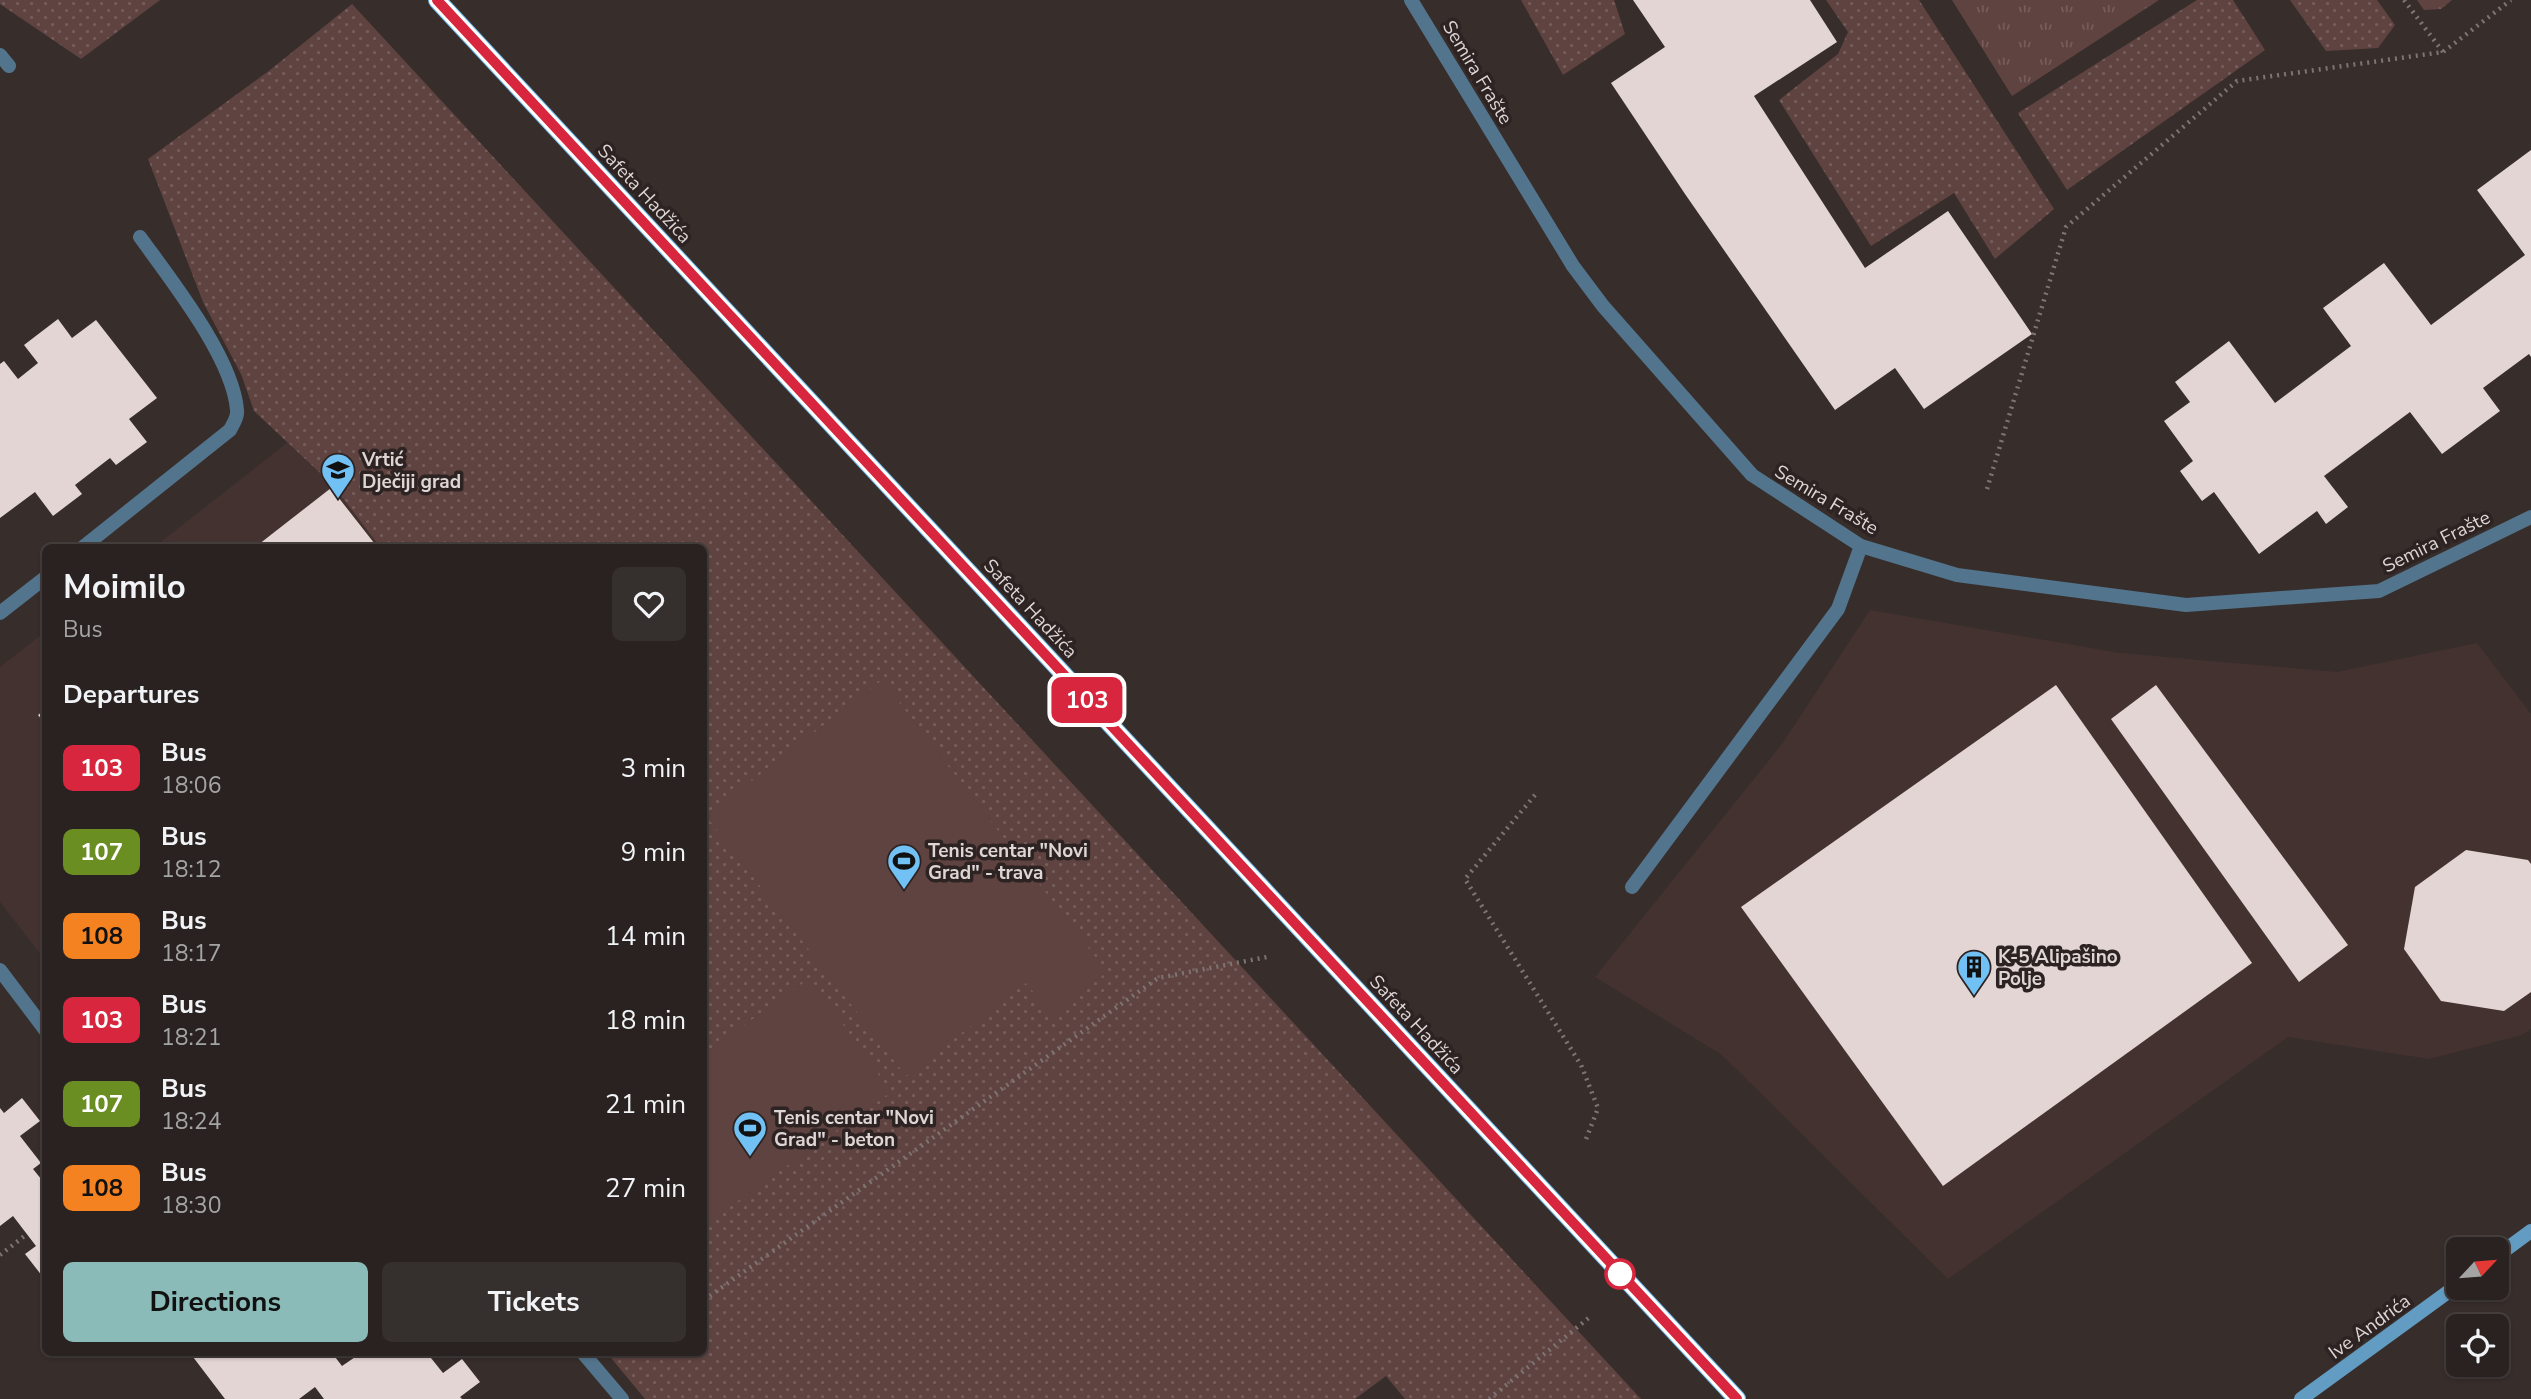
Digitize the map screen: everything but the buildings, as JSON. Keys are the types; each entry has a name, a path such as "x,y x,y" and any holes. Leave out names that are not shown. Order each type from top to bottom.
{"main road":[{"name":"Safeta Hadžića","path":"436,0 1737,1399"},
{"path":"2510,1246 2531,1231"},
{"name":"Ive Andrića","path":"2301,1399 2446,1293"}],"street":[{"name":"Semira Frašte","path":"1411,0 1573,266 1604,306 1752,475 1861,546 1958,575 2186,605 2379,591 2531,517"},
{"path":"87,544 230,430 238,413 229,377 190,307 140,237"},
{"path":"1632,887 1838,609 1861,546"},
{"path":"0,613 42,580"},
{"path":"0,970 42,1026"},
{"path":"586,1356 622,1399"}],"path":[{"path":"2404,0 2443,52"},
{"path":"1987,489 2066,227 2237,81 2443,52 2511,0"},
{"path":"1535,795 1465,879 1581,1065 1598,1108 1585,1142"},
{"path":"707,1298 1158,978 1267,957"},
{"path":"0,1255 27,1234"},
{"path":"1489,1399 1591,1316"}],"shaded area":[{"name":"Vrtić Dječiji grad","path":"288,442 426,453 496,544 158,544"},
{"path":"1870,610 2120,653 2337,672 2477,643 2531,714 2531,1029 2522,1035 2429,1059 2288,1037 1948,1279 1722,1055 1595,977 1782,744"},
{"path":"42,634 42,956 0,902 0,667"}],"green space":[{"path":"0,0 160,0 81,59 0,4"},
{"path":"1521,0 1614,0 1625,34 1563,75"},
{"path":"1826,0 1919,0 2054,209 1995,259 1954,193 1871,246 1779,100 1838,54 1848,32"},
{"path":"1952,0 2159,0 2012,96"},
{"path":"2197,0 2233,0 2265,50 2067,190 2018,113"},
{"path":"2290,0 2377,0 2395,25 2378,48 2326,51"},
{"path":"2417,0 2452,0 2441,9 2424,10"},
{"path":"352,4 1641,1399 1405,1399 1386,1376 1355,1399 645,1399 609,1356 707,1356 707,544 378,544 332,484 254,411 241,374 203,302 148,159 270,70"},
{"name":"Tenis centar \"Novi Grad\" - trava","path":"882,680 1107,972 1052,1015 1026,983 906,1076 707,815"},
{"name":"Tenis centar \"Novi Grad\" - beton","path":"810,978 891,1092 707,1223 707,1052"}],"bus line":[{"name":"103","path":"437,0 1737,1399"}],"place":[{"name":"Vrtić Dječiji grad","path":"338,500"},
{"name":"Tenis centar \"Novi Grad\" - trava","path":"904,891"},
{"name":"K-5 Alipašino Polje","path":"1974,997"},
{"name":"Tenis centar \"Novi Grad\" - beton","path":"750,1158"}]}
